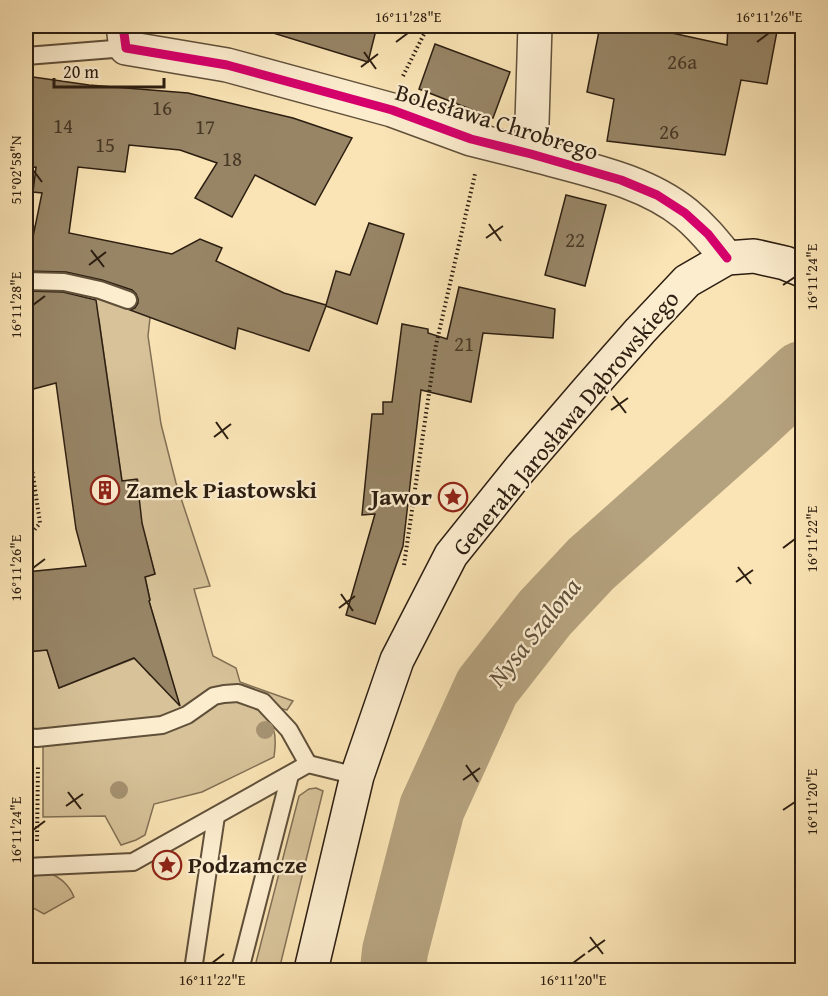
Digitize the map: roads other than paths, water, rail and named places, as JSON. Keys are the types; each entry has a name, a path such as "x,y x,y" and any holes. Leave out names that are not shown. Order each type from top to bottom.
{"main road":[{"path":"531,154 535,26"},
{"name":"Bolesława Chrobrego","path":"124,37 392,110 471,139 621,180 657,195 685,213 708,234 727,258"},
{"name":"Generała Jarosława Dąbrowskiego","path":"311,970 357,776 397,660 451,555 520,469 640,331 687,281 727,258 754,256 794,266"}],"lane":[{"name":"Bolesława Chrobrego","path":"26,56 124,37"},
{"path":"26,281 64,282 100,290 128,300"},
{"path":"26,737 37,738 162,725 187,715 214,696 238,693 263,702 289,730 309,764"},
{"path":"31,866 133,862 309,764 357,776"},
{"path":"240,970 290,775"},
{"path":"193,970 216,816"}],"waterway":[{"name":"Nysa Szalona","path":"393,970 395,951 432,808 487,687 545,613 591,564 802,374"}],"place":[{"name":"Zamek Piastowski","path":"105,490"},
{"name":"Jawor","path":"453,497"},
{"name":"Podzamcze","path":"167,865"}]}
